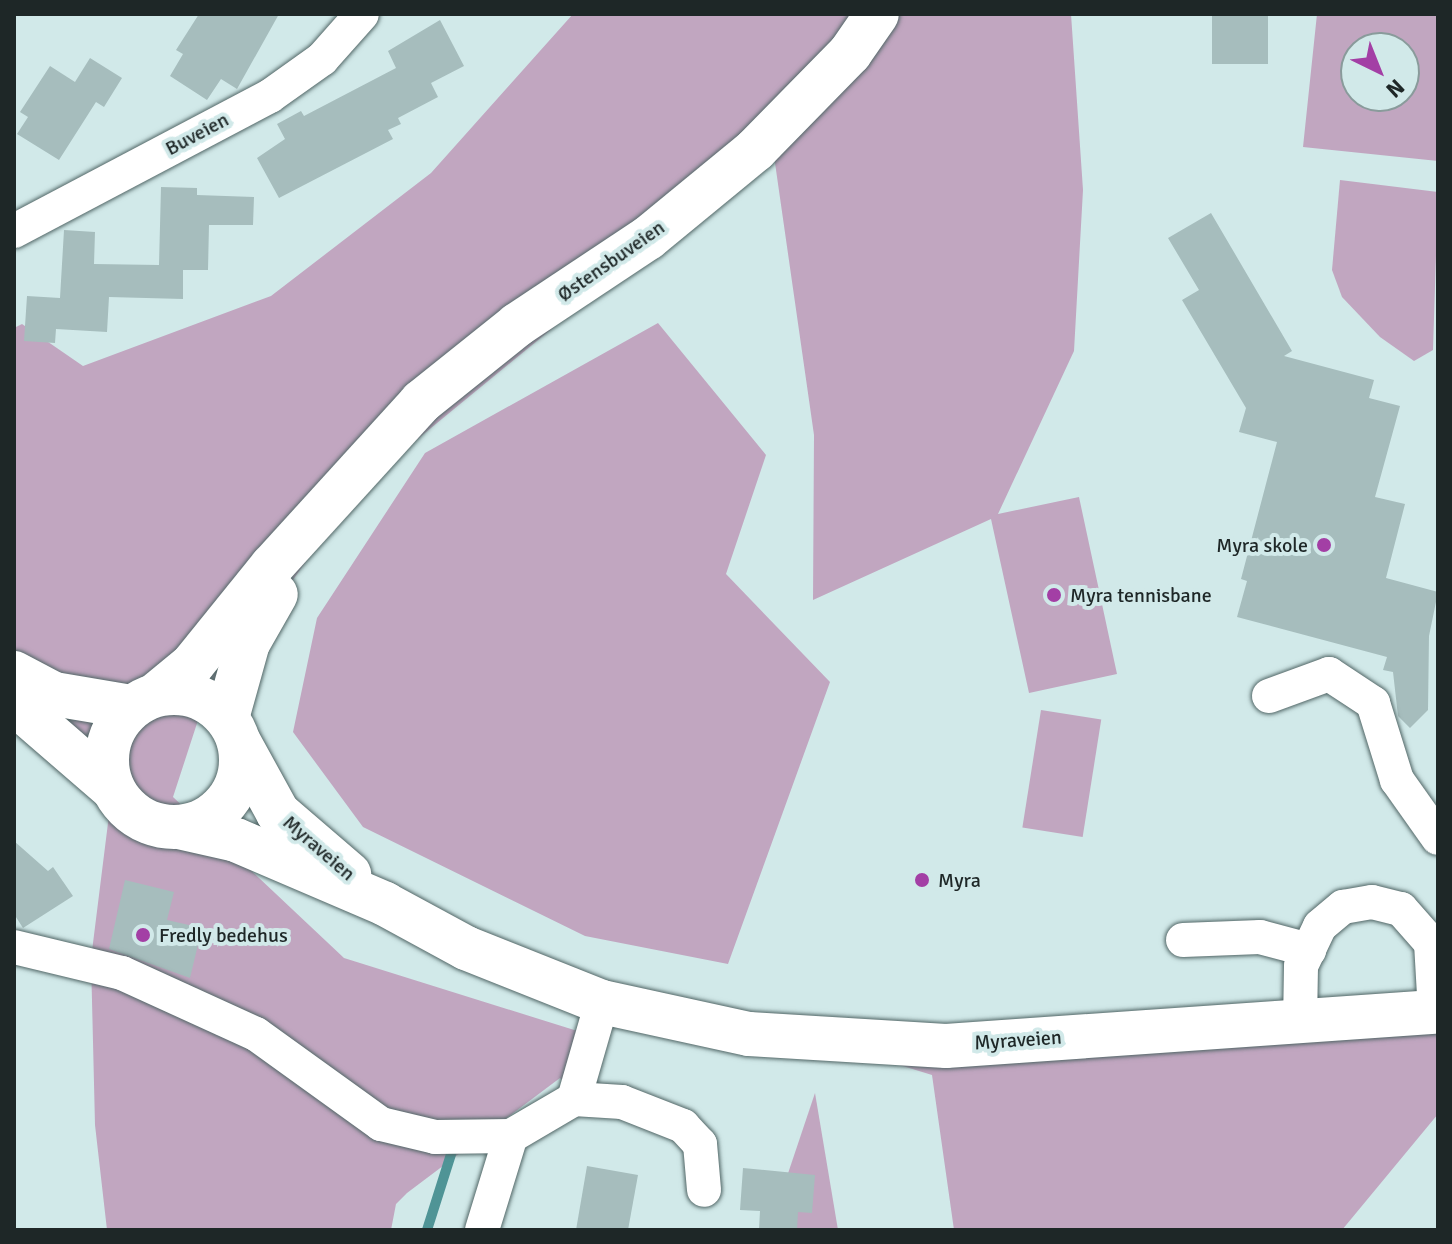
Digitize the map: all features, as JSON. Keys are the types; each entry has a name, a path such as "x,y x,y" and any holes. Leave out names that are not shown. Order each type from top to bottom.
{"main road":[{"name":"Østensbuveien","path":"145,700 192,665 335,495 421,402 517,325 648,238 755,150 850,53 877,14"},
{"name":"Østensbuveien","path":"233,730 248,643 335,495"},
{"path":"14,673 54,694 145,700 185,693 208,701 233,730 241,766 227,801 203,821 179,827 153,824 133,814 112,788 14,703"},
{"path":"112,788 105,764 114,727 145,700"},
{"name":"Myraveien","path":"233,730 278,813 385,904"},
{"name":"Myraveien","path":"179,827 236,840 385,904 466,948 602,1002 749,1034 832,1043 946,1046 1300,1024 1437,1012"}],"street":[{"name":"Buveien","path":"14,231 270,96 322,59 362,14"},
{"path":"1269,696 1329,674 1373,703 1397,780 1438,838"},
{"path":"1300,1024 1301,966 1320,926 1343,907 1372,902 1401,909 1431,943 1437,1012"},
{"path":"1183,940 1260,937 1309,950"},
{"path":"14,947 122,973 256,1034 381,1124 435,1137 511,1136 574,1099 622,1102 683,1126 700,1144 704,1190"},
{"path":"574,1099 602,1002"},
{"path":"482,1230 511,1136"}],"shaded area":[{"path":"573,14 1071,14 1083,190 1074,351 998,514 1079,497 1117,674 1029,693 991,519 813,600 814,435 774,156 655,244 358,488 202,708 173,797 344,958 587,1034 571,1089 560,1078 407,1193 396,1204 391,1230 107,1230 95,1125 91,959 116,759 14,687 14,328 22,324 83,366 271,296 431,173"},
{"path":"1317,14 1438,14 1438,161 1303,147"},
{"path":"1340,180 1438,192 1433,350 1414,361 1380,337 1342,297 1332,270"},
{"path":"658,323 766,455 726,574 830,682 728,964 585,936 363,827 293,732 317,618 425,453"},
{"path":"1041,710 1101,720 1083,837 1022,828"},
{"path":"1438,1033 1438,1114 1342,1230 954,1230 932,1075 893,1063"},
{"path":"815,1093 838,1230 769,1230"}],"building":[{"path":"199,14 279,14 237,89 221,79 207,100 170,76 183,54 176,50"},
{"path":"1212,14 1268,14 1268,64 1212,64"},
{"path":"440,20 464,66 431,83 438,97 398,118 401,124 388,130 393,139 279,198 257,158 285,139 277,124 301,111 304,116 396,68 388,51"},
{"path":"90,58 122,78 104,107 96,102 59,160 17,134 28,117 20,112 50,66 75,82"},
{"path":"161,187 197,188 197,195 254,197 253,225 209,225 208,270 183,270 183,299 109,297 107,332 56,329 55,343 24,341 27,296 60,298 64,230 95,232 94,264 159,265"},
{"path":"1211,213 1292,351 1284,356 1374,380 1369,398 1400,406 1375,497 1405,504 1386,578 1438,592 1429,636 1428,710 1410,728 1398,716 1393,672 1383,670 1387,657 1237,617 1247,581 1241,579 1277,442 1239,432 1246,408 1182,300 1199,290 1168,238"},
{"path":"14,841 48,871 53,867 73,896 23,928 14,914"},
{"name":"Fredly bedehus","path":"125,880 174,892 167,920 202,928 190,978 109,949"},
{"path":"587,1166 638,1175 628,1230 576,1230"},
{"path":"743,1168 815,1175 812,1213 798,1212 797,1230 759,1230 760,1211 740,1210"}],"waterway":[{"path":"427,1230 452,1151"}],"place":[{"name":"Myra skole","path":"1324,545"},
{"name":"Myra tennisbane","path":"1054,595"},
{"name":"Myra","path":"922,880"},
{"name":"Fredly bedehus","path":"143,935"}]}
